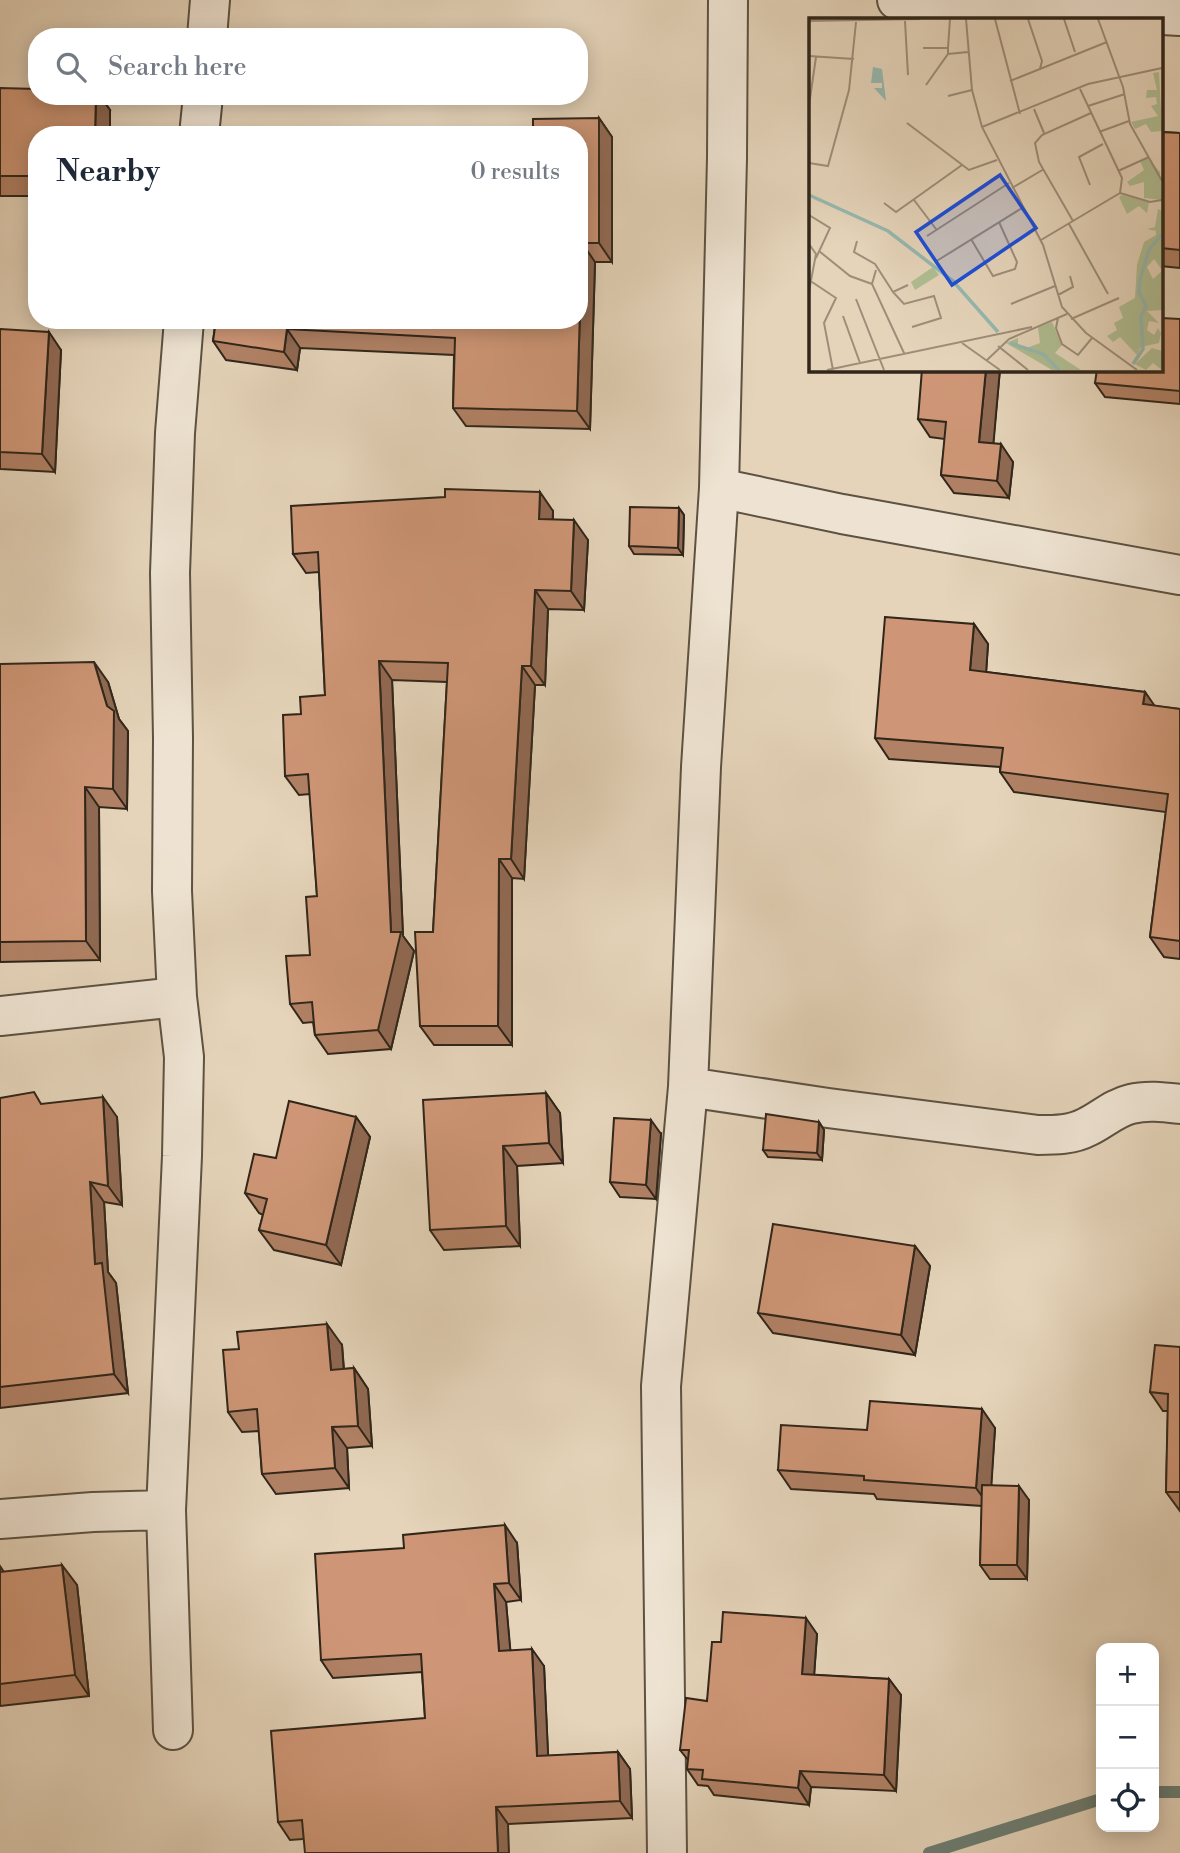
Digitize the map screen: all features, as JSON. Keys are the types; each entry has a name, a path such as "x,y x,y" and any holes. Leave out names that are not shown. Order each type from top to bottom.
{"street":[{"path":"208,28 210,0"},
{"path":"667,1853 661,1386 688,1087 701,767 719,488 727,171 728,0"},
{"path":"897,0 1180,16"},
{"path":"200,126 201,105"},
{"path":"173,1730 166,1510 184,1057 177,997 172,891 170,573 175,433 183,329"},
{"path":"719,488 842,514 1180,575"},
{"path":"0,1016 177,997"},
{"path":"688,1087 1038,1135 1065,1134 1087,1127 1115,1110 1132,1104 1153,1101 1180,1104"},
{"path":"0,1519 166,1510"}],"building":[{"path":"0,88 28,89 28,105 96,105 95,126 28,126 28,176 0,176"},
{"path":"599,118 599,243 588,243 588,126 533,126 533,119"},
{"path":"1162,132 1180,133 1180,250 1162,248"},
{"path":"1162,318 1180,319 1180,391 1095,383 1097,371 1162,371"},
{"path":"0,329 49,332 42,454 0,452"},
{"path":"215,329 287,329 284,352 213,341"},
{"path":"287,329 579,329 577,411 453,408 455,338"},
{"path":"922,371 986,371 979,442 1001,444 997,481 941,475 946,422 918,419"},
{"path":"445,489 540,492 539,519 574,520 571,591 535,590 531,666 522,666 511,859 499,859 498,1026 420,1026 415,932 433,932 448,663 379,661 391,932 401,932 378,1030 315,1035 312,1002 290,1004 286,956 310,955 306,897 317,896 308,774 285,776 283,715 301,714 300,697 325,695 318,552 293,554 291,506 445,497"},
{"path":"630,507 679,508 678,548 629,546"},
{"path":"885,617 974,624 970,670 1145,692 1143,704 1180,709 1180,941 1150,937 1168,794 1000,772 1003,748 875,738"},
{"path":"94,662 107,706 114,711 113,789 85,787 86,941 0,942 0,664"},
{"path":"34,1092 41,1104 103,1097 108,1186 90,1182 95,1264 102,1263 114,1374 0,1387 0,1098"},
{"path":"546,1093 549,1143 503,1146 506,1226 430,1230 423,1100"},
{"path":"289,1101 356,1117 326,1245 259,1230 267,1199 245,1193 254,1154 276,1158"},
{"path":"766,1114 819,1122 817,1153 763,1150"},
{"path":"614,1118 651,1120 646,1185 610,1182"},
{"path":"773,1224 915,1246 901,1335 758,1313"},
{"path":"327,1324 331,1370 354,1368 358,1426 332,1427 335,1468 262,1474 257,1409 228,1412 223,1350 239,1349 237,1332"},
{"path":"1155,1345 1180,1347 1180,1492 1166,1492 1168,1394 1150,1392"},
{"path":"870,1401 982,1409 976,1488 864,1480 864,1476 778,1470 781,1425 867,1430"},
{"path":"982,1485 1019,1486 1017,1565 980,1565"},
{"path":"505,1525 509,1583 494,1584 499,1651 532,1649 537,1756 618,1752 620,1801 496,1807 498,1853 305,1853 302,1820 278,1822 271,1731 425,1718 421,1654 321,1660 315,1554 404,1548 403,1535"},
{"path":"62,1565 75,1675 0,1684 0,1572"},
{"path":"723,1612 806,1618 802,1674 889,1679 884,1775 800,1771 798,1788 702,1779 703,1770 687,1769 689,1750 680,1750 686,1698 707,1701 712,1642 721,1642"}],"waterway":[{"path":"1159,1792 1180,1792"},
{"path":"929,1853 1096,1801"}]}
